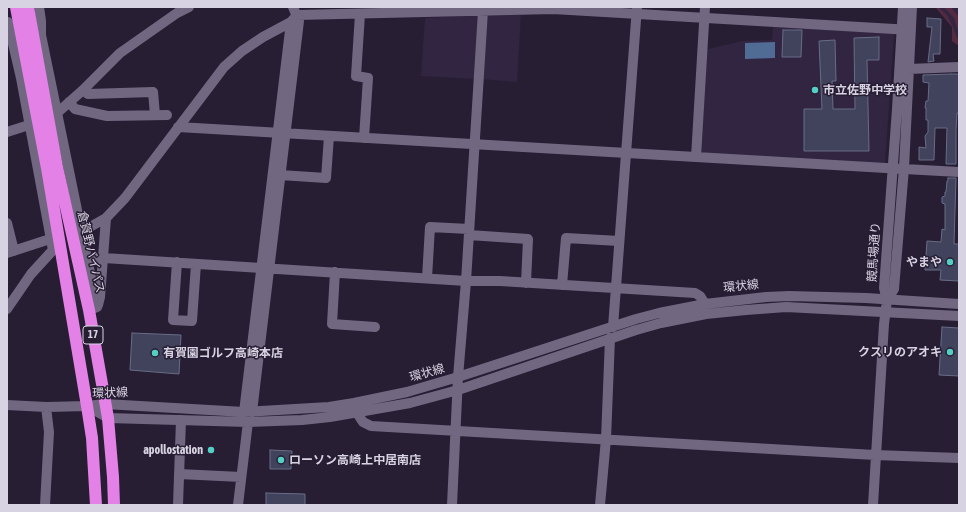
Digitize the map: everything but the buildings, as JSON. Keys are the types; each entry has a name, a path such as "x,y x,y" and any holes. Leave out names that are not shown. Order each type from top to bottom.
{"highway":[{"name":"倉賀野バイパス","path":"16,7 52,168 93,309 108,418 114,505"},
{"name":"倉賀野バイパス","path":"28,7 76,344 92,438 96,505"},
{"path":"51,244 66,327 76,344"}],"street":[{"path":"39,7 41,35 87,258 93,309"},
{"path":"7,132 28,120 38,108 56,110 69,102 120,53 177,13 189,7"},
{"path":"81,232 106,218 125,198 224,67 242,51 308,7"},
{"path":"696,157 705,7"},
{"name":"競馬場通り","path":"887,300 894,289 904,168 909,70 903,7"},
{"name":"競馬場通り","path":"887,300 884,288 893,168 906,30 912,7"},
{"path":"294,15 553,9 637,10 669,11 705,18 906,30"},
{"path":"613,327 637,10"},
{"path":"452,505 458,377 466,281 482,11"},
{"path":"360,14 356,76 368,78 364,138"},
{"path":"248,412 281,132 299,21 294,15"},
{"path":"7,309 51,244 8,22"},
{"path":"909,70 959,67"},
{"path":"83,90 88,94 153,92 155,115"},
{"path":"69,102 75,109 107,116 167,115"},
{"path":"178,127 959,172"},
{"path":"265,268 280,175 281,132"},
{"path":"280,175 326,178 329,136"},
{"path":"93,309 100,303 106,218"},
{"path":"7,223 10,252 51,244"},
{"path":"427,278 430,227 528,239 526,283"},
{"path":"562,285 566,238 619,242"},
{"path":"87,258 695,293 700,296 705,304"},
{"path":"177,262 173,320 192,321 196,264"},
{"path":"335,272 332,324 374,327"},
{"name":"環状線","path":"87,406 105,404 248,412 303,409 354,403 407,392 458,377 659,313 705,304 760,297 789,296 959,304"},
{"path":"873,505 875,455 887,300"},
{"name":"環状線","path":"87,406 108,418 248,422 302,420 357,413 410,403 458,390 610,338 661,323 713,313 759,308 786,307 959,316"},
{"path":"600,505 606,439 610,338"},
{"path":"7,405 87,406"},
{"path":"45,505 49,432 46,406"},
{"path":"357,413 363,422 371,426 875,455 959,458"},
{"path":"178,505 181,420"},
{"path":"238,505 248,422"},
{"path":"179,474 241,477"}],"shaded area":[{"path":"925,7 959,7 959,46 952,41 952,27 936,8"},
{"path":"925,7 938,7 947,15 959,42 959,46 952,41 952,27 936,8"},
{"path":"944,7 951,7 959,17 959,34 954,18"},
{"path":"521,14 517,82 480,79 488,15"},
{"path":"477,15 479,18 475,79 421,76 425,18"},
{"path":"773,27 894,33 885,164 699,154 705,50 742,41 772,40"}],"water":[{"path":"775,42 775,58 745,59 745,43"}],"place":[{"name":"市立佐野中学校","path":"815,90"},
{"name":"やまや","path":"950,262"},
{"name":"クスリのアオキ","path":"950,352"},
{"name":"有賀園ゴルフ高崎本店","path":"155,353"},
{"name":"apollostation","path":"211,450"},
{"name":"ローソン高崎上中居南店","path":"281,460"}]}
